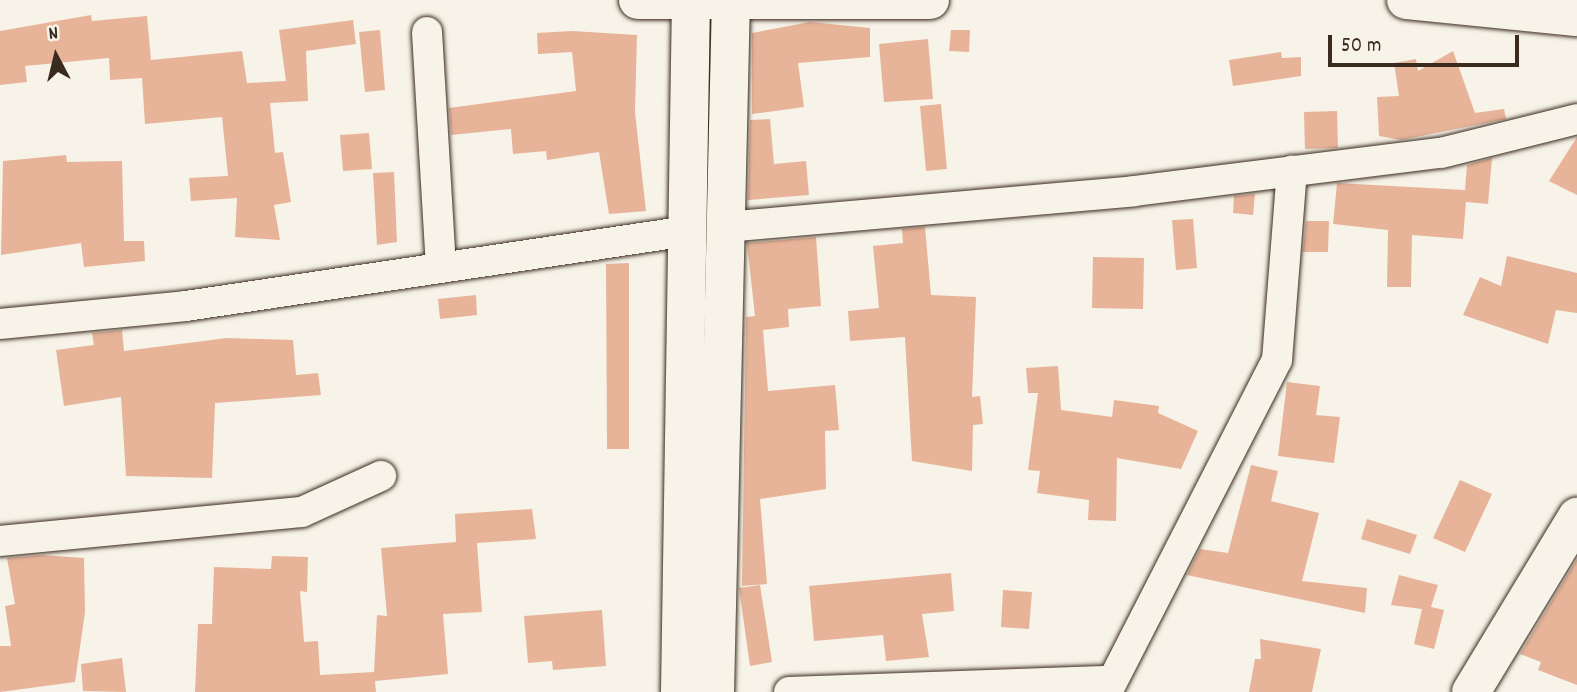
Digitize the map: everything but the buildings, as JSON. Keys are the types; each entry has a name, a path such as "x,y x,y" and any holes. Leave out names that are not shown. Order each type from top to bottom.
{"main road":[{"path":"638,0 930,0"},
{"path":"1406,0 1467,2 1577,17"},
{"path":"680,692 691,1"},
{"path":"715,692 731,1"},
{"path":"1471,692 1577,517"}],"street":[{"path":"427,32 441,265"},
{"path":"726,227 1292,171 1441,153 1577,119"},
{"path":"789,692 1109,687 1277,360 1292,171"},
{"path":"0,324 186,306 441,265 688,231"},
{"path":"0,541 302,512 380,476"}]}
